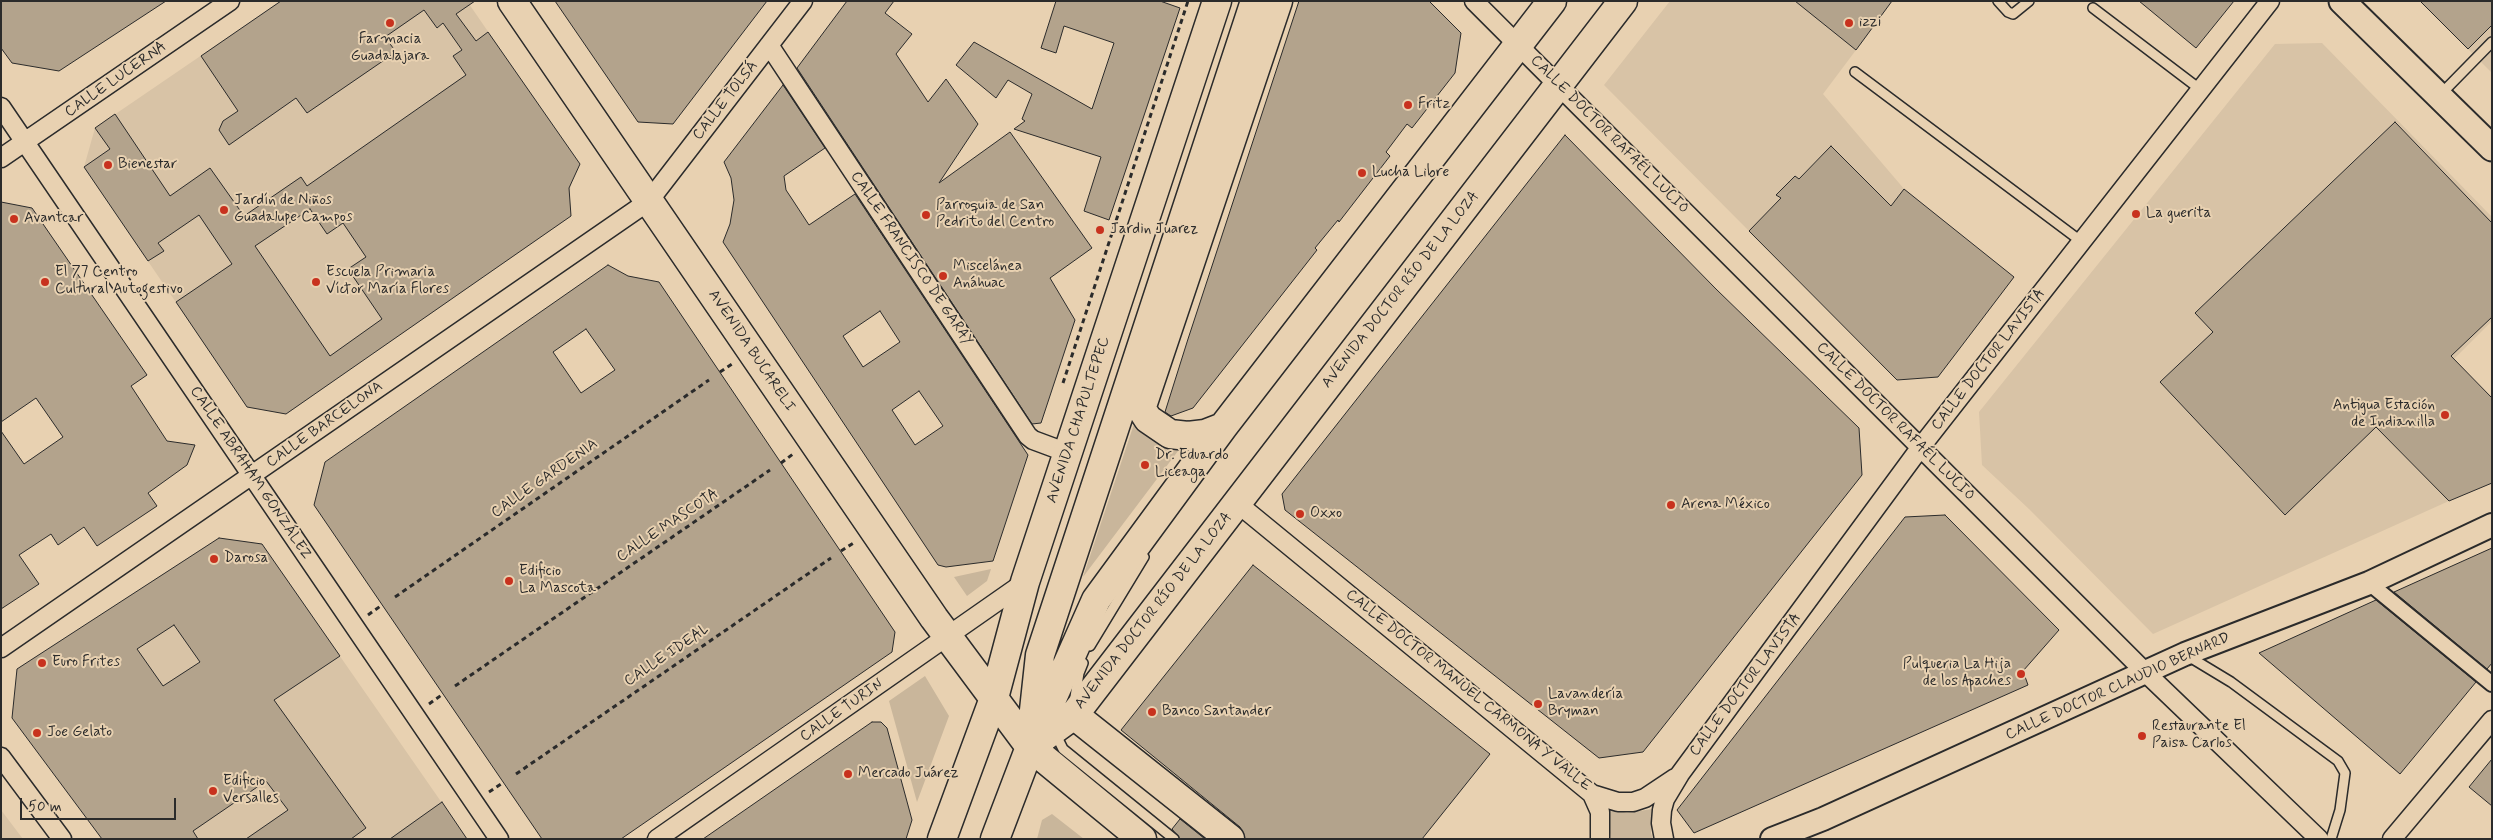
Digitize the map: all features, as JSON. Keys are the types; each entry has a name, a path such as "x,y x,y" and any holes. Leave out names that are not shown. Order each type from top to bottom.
{"main road":[{"name":"AVENIDA BUCARELI","path":"512,1 948,638 1030,747 1142,839"},
{"name":"AVENIDA CHAPULTEPEC","path":"942,839 994,698 1025,582 1217,1"},
{"path":"1134,397 1255,1"},
{"path":"995,839 1030,747 1040,655 1278,1"},
{"name":"AVENIDA DOCTOR RÍO DE LA LOZA","path":"1056,710 1096,600 1223,427 1552,1"},
{"name":"AVENIDA DOCTOR RÍO DE LA LOZA","path":"1030,747 1056,710 1237,503 1623,1"},
{"path":"2342,1 2492,148"},
{"path":"1134,397 1156,426 1170,434 1188,436 1205,434 1223,427"},
{"path":"1056,710 1230,839"}],"street":[{"name":"CALLE LUCERNA","path":"1,158 230,1"},
{"name":"CALLE TOLSÁ","path":"649,201 803,1"},
{"name":"CALLE DOCTOR RAFAÉL LUCIO","path":"1474,1 1559,84 2146,674 2318,839"},
{"name":"CALLE DOCTOR LAVISTA","path":"1680,774 1920,448 2270,1"},
{"name":"CALLE FRANCISCO DE GARAY","path":"769,45 1028,436 1033,440 1068,453"},
{"name":"CALLE ABRAHAM GONZÁLEZ","path":"1,106 499,839"},
{"name":"CALLE BARCELONA","path":"1,648 649,201"},
{"name":"CALLE DOCTOR MANUEL CARMONA Y VALLE","path":"1237,503 1592,794 1618,802 1634,802 1645,798 1680,774"},
{"name":"CALLE DOCTOR CLAUDIO BERNARD","path":"1772,839 1823,819 2146,674 2185,654 2369,583 2492,525"},
{"name":"CALLE TURIN","path":"657,839 948,638 1025,582"},
{"path":"2369,583 2492,684"},
{"path":"2392,839 2492,720"},
{"path":"1,757 62,839"},
{"path":"1664,839 1661,822 1662,810 1680,774"},
{"path":"1592,794 1600,812 1600,839"}],"lane":[{"path":"1064,615 1265,1"},
{"path":"1998,1 2008,12 2014,14 2029,1"},
{"path":"2093,8 2201,90"},
{"path":"2439,96 2492,42"},
{"path":"1855,72 2082,242"},
{"path":"1162,526 1223,427"},
{"path":"1056,710 1073,698 1079,673 1091,642 1147,551"},
{"path":"2185,654 2231,682 2338,761 2345,773 2340,810 2331,839"},
{"path":"1056,710 1096,746"},
{"path":"1056,710 1063,749 1174,839"}],"path":[{"path":"1062,388 1188,1"},
{"name":"CALLE GARDENIA","path":"395,597 709,380"},
{"name":"CALLE MASCOTA","path":"455,686 770,470"},
{"name":"CALLE IDEAL","path":"516,774 831,558"}],"shaded area":[{"path":"281,1 467,1 553,126 573,176 568,200 571,216 286,414 247,407 84,167 95,128"},
{"path":"1670,1 1795,1 1856,50 1823,94 1905,190 1891,206 1831,146 1799,179 1795,176 1777,194 1781,198 1749,231 1604,85"},
{"path":"2492,25 2492,73 2468,49"},
{"path":"2322,43 2492,217 2492,321 2381,432 2449,501 2153,634 2029,509 1982,465 1979,412 2275,44"},
{"path":"1134,424 1154,439 1178,451 1083,577"},
{"path":"219,538 262,544 467,839 103,839 17,669"},
{"path":"991,569 987,581 967,596 954,577"},
{"path":"925,676 949,716 917,802 889,701"},
{"path":"1606,807 1627,813 1652,809 1651,833 1653,839 1611,839"},
{"path":"1,810 23,839 1,839"},
{"path":"1052,814 1084,839 1037,839 1042,820"}],"building":[{"path":"1,1 166,1 59,71 12,63 1,48"},
{"path":"281,1 475,1 456,14 476,41 488,32 580,164 569,188 571,216 286,414 247,407 176,302 232,264 199,215 158,243 164,251 148,261 84,167 110,149 95,128 115,114 170,196 210,168 244,216 301,177 307,186 466,75 453,56 462,50 443,23 437,28 424,10 385,37 396,52 307,113 296,98 229,145 219,130 223,121 238,111 201,56","holes":["310,209 327,234 343,223 366,257 348,269 382,319 330,356 255,246"]},
{"path":"555,1 767,1 673,124 638,122"},
{"path":"847,1 894,1 885,13 912,34 896,54 928,102 946,79 978,124 939,183 1010,132 1092,248 1050,278 1075,320 1041,423 1032,424 797,68"},
{"path":"1056,1 1160,1 1180,8 1109,220 1084,211 1101,157 1014,129 1025,121 1022,119 1032,94 1008,80 996,98 956,65 974,42 1092,109 1114,43 1064,26 1056,53 1041,48"},
{"path":"1299,1 1429,1 1461,33 1455,73 1412,128 1407,124 1386,152 1390,156 1339,222 1338,220 1315,248 1317,250 1193,408 1171,416 1165,412"},
{"name":"izzi","path":"1795,1 1892,1 1856,50"},
{"path":"2139,1 2234,1 2196,48"},
{"path":"2420,1 2492,1 2492,25 2468,49"},
{"path":"783,85 825,148 784,176 786,190 809,225 855,194 1028,455 993,561 946,567 938,565 723,242 730,224 734,200 731,178 724,162","holes":["880,311 900,342 863,367 843,336","919,391 943,426 915,445 892,410"]},
{"path":"2395,122 2492,223 2492,317 2451,356 2492,398 2492,483 2449,501 2376,427 2285,515 2160,382 2213,332 2195,313"},
{"path":"1565,135 1716,289 1859,428 1862,475 1643,752 1599,758 1285,510 1282,494"},
{"path":"1831,146 1891,206 1904,189 2014,277 1938,377 1897,380 1749,231 1781,198 1776,195 1795,176 1799,179"},
{"path":"1,202 32,208 147,375 131,386 167,441 195,445 187,465 148,493 157,506 97,546 84,527 58,545 51,534 19,555 39,584 1,609 1,431 24,464 63,437 36,398 1,422"},
{"name":"Edificio La Mascota","path":"608,265 628,276 659,282 895,632 892,652 621,839 542,839 314,505 325,462","holes":["586,329 615,370 581,393 553,352"]},
{"path":"1945,515 2059,630 2023,671 2028,685 1694,833 1677,810 1905,517"},
{"path":"219,538 262,544 340,656 274,700 366,828 351,839 246,839 288,810 266,781 193,831 198,839 102,839 12,718 17,669","holes":["174,625 200,662 163,686 137,649"]},
{"path":"2492,548 2492,663 2487,669 2394,592"},
{"path":"1253,565 1490,754 1422,839 1245,839 1240,827 1121,730"},
{"path":"2376,600 2476,682 2400,774 2259,653"},
{"name":"Mercado Juárez","path":"872,722 881,722 887,728 912,820 906,839 703,839"},
{"path":"2492,759 2492,806 2469,787"},
{"path":"442,802 467,839 390,839 418,819"},
{"path":"1180,819 1205,839 1180,839 1172,829"}],"place":[{"name":"Farmacia Guadalajara","path":"390,23"},
{"name":"izzi","path":"1849,23"},
{"name":"Fritz","path":"1408,105"},
{"name":"Bienestar","path":"108,165"},
{"name":"Lucha Libre","path":"1362,173"},
{"name":"Jardín de Niños Guadalupe Campos","path":"224,210"},
{"name":"La guerita","path":"2136,214"},
{"name":"Parroquia de San Pedrito del Centro","path":"926,215"},
{"name":"Avantcar","path":"14,219"},
{"name":"Jardin Juarez","path":"1100,230"},
{"name":"Miscelánea Anáhuac","path":"943,276"},
{"name":"El 77 Centro Cultural Autogestivo","path":"45,282"},
{"name":"Escuela Primaria Víctor María Flores","path":"316,282"},
{"name":"Antigua Estación de Indianilla","path":"2445,415"},
{"name":"Dr. Eduardo Liceaga","path":"1145,465"},
{"name":"Arena México","path":"1671,505"},
{"name":"Oxxo","path":"1300,514"},
{"name":"Darosa","path":"214,559"},
{"name":"Edificio La Mascota","path":"509,581"},
{"name":"Euro Frites","path":"42,663"},
{"name":"Pulqueria La Hija de los Apaches","path":"2021,674"},
{"name":"Lavandería Bryman","path":"1538,704"},
{"name":"Banco Santander","path":"1152,712"},
{"name":"Joe Gelato","path":"37,733"},
{"name":"Restaurante El Paisa Carlos","path":"2142,736"},
{"name":"Mercado Juárez","path":"848,774"},
{"name":"Edificio Versalles","path":"213,791"}]}
